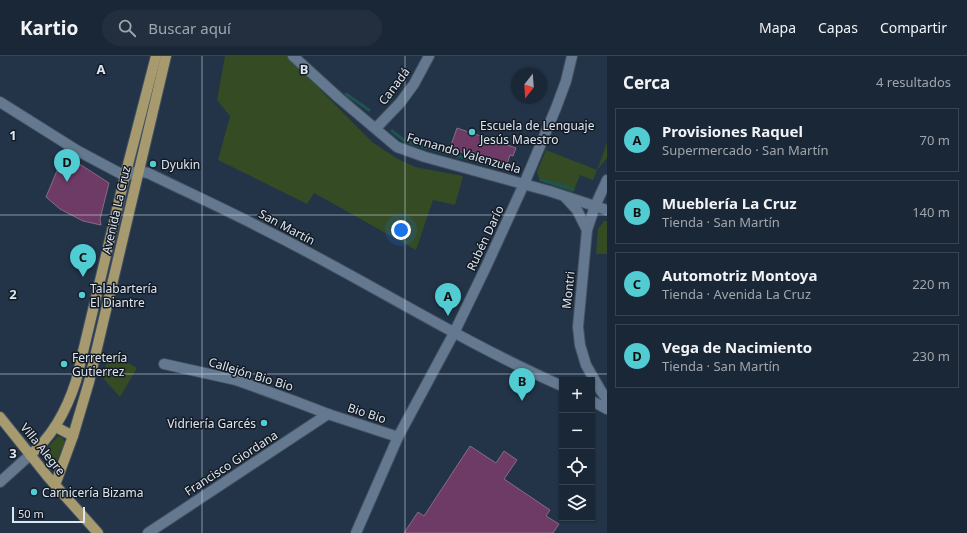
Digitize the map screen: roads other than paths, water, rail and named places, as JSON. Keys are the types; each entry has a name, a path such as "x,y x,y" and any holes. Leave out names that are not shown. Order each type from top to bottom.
{"main road":[{"name":"Avenida La Cruz","path":"30,455 45,441 56,427 68,403 76,381 125,176 156,56"},
{"name":"Avenida La Cruz","path":"55,485 73,436 89,382 166,56"},
{"name":"Villa Alegre","path":"0,417 55,485 98,533"},
{"path":"56,427 73,436"}],"street":[{"name":"Fernando Valenzuela","path":"292,56 397,147 409,152 524,184 607,210"},
{"name":"Canadá","path":"376,128 400,103 429,56"},
{"name":"Rubén Darío","path":"356,533 398,437 454,333 524,184 556,108 566,81 572,56"},
{"path":"0,102 78,151 125,176 138,171"},
{"name":"San Martín","path":"138,171 148,172 273,234 454,333 510,362 559,385"},
{"name":"Montri","path":"590,377 582,355 578,327 587,230 595,206 607,180"},
{"path":"564,196 577,210 587,230"},
{"name":"Callejón Bio Bio","path":"164,364 236,380 328,414"},
{"name":"Montri","path":"595,383 607,399"},
{"path":"595,402 607,408"},
{"name":"Bio Bio","path":"328,414 398,437"},
{"name":"Francisco Giordana","path":"148,533 328,414"},
{"path":"0,482 30,455"}],"waterway":[{"path":"346,94 369,110"},
{"path":"392,131 405,141 504,169"},
{"path":"542,180 573,189"}],"place":[{"name":"Escuela de Lenguaje Jesús Maestro","path":"472,132"},
{"name":"Dyukin","path":"153,164"},
{"name":"Vega de Nacimiento","path":"67,182"},
{"name":"Automotriz Montoya","path":"83,277"},
{"name":"Talabartería El Diantre","path":"82,295"},
{"name":"Provisiones Raquel","path":"448,316"},
{"name":"Ferretería Gutierrez","path":"64,364"},
{"name":"Mueblería La Cruz","path":"522,401"},
{"name":"Vidriería Garcés","path":"264,423"},
{"name":"Carnicería Bizama","path":"34,492"}]}
